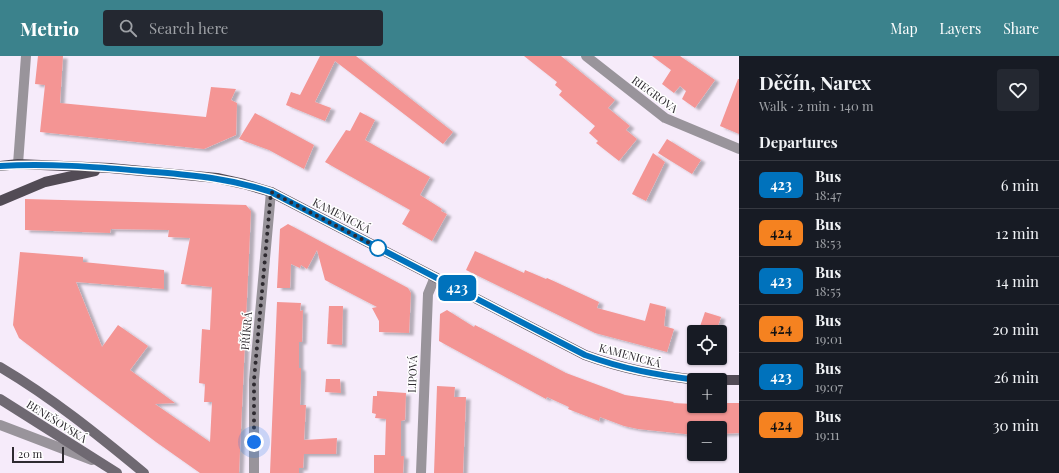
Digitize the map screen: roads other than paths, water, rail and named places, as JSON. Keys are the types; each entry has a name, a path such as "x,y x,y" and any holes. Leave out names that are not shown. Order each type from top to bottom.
{"main road":[{"name":"KAMENICKÁ","path":"0,166 18,164 110,168 217,178 271,192 585,355 616,366 652,375 687,379"},
{"path":"0,201 45,182 110,168"},
{"path":"0,367 18,377 86,426 144,473"},
{"path":"727,380 739,380"},
{"name":"BENEŠOVSKÁ","path":"0,399 117,473"}],"street":[{"path":"18,164 26,56"},
{"name":"RIEGROVA","path":"586,56 665,118 739,149"},
{"name":"PŘÍKRÁ","path":"254,473 254,380 271,192"},
{"name":"LIPOVÁ","path":"421,473 428,294 435,277"},
{"name":"BENEŠOVSKÁ","path":"0,425 101,463"}]}
